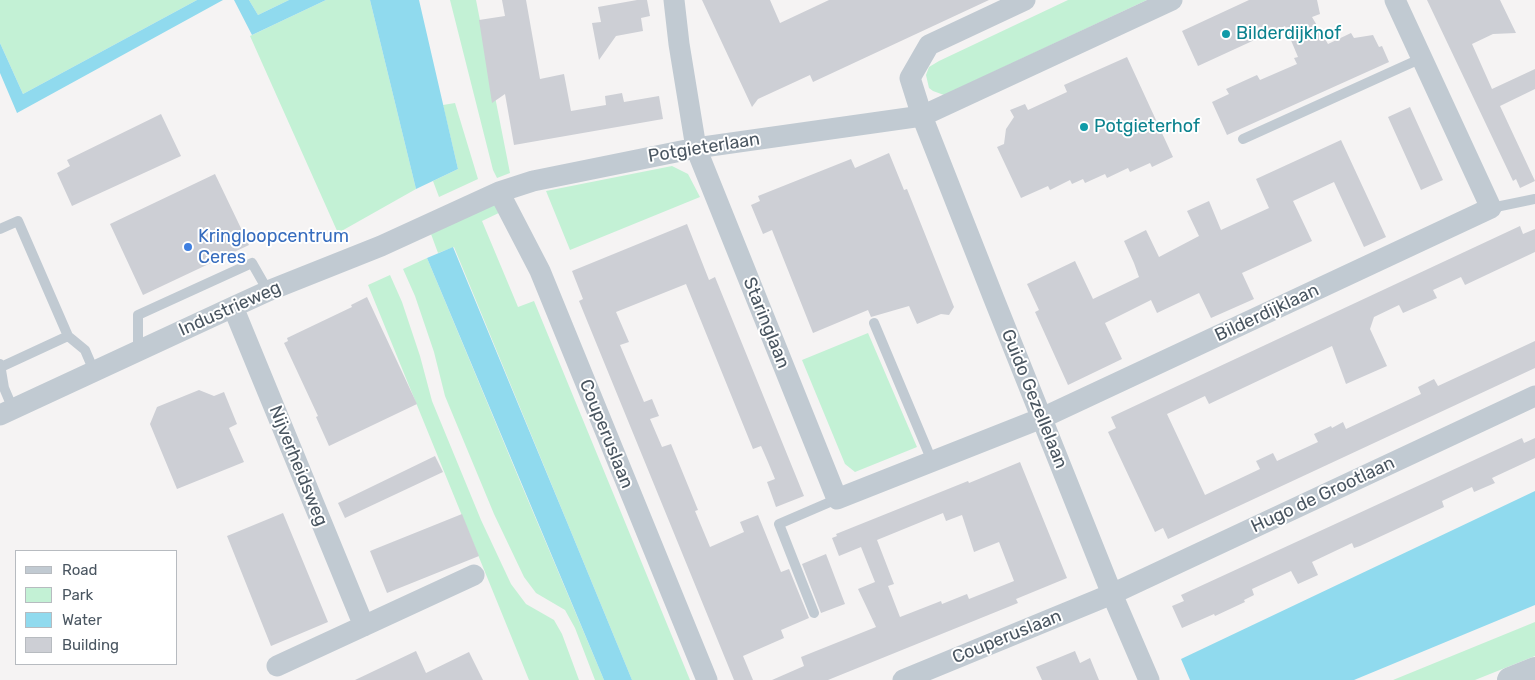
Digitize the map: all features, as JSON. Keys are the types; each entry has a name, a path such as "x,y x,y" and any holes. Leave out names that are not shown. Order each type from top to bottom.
{"street":[{"name":"Staringlaan","path":"674,0 679,44 696,148 837,499"},
{"path":"922,116 910,78 929,45 1025,0"},
{"name":"Potgieterlaan","path":"494,194 533,181 696,148 922,116 1172,0"},
{"path":"1395,0 1491,208"},
{"name":"Guido Gezellelaan","path":"922,116 1112,594 1149,680"},
{"name":"Industrieweg","path":"7,412 268,291 381,246 494,194"},
{"name":"Couperuslaan","path":"494,194 540,271 707,680"},
{"name":"Bilderdijklaan","path":"1042,418 1491,208"},
{"name":"Nijverheidsweg","path":"233,307 364,626"},
{"name":"Hugo de Grootlaan","path":"1112,594 1535,396"},
{"path":"837,499 1042,418"},
{"path":"278,666 474,575"},
{"name":"Couperuslaan","path":"902,680 1112,594"},
{"path":"1510,680 1535,670"}],"lane":[{"path":"1243,139 1422,58"},
{"name":"Bilderdijklaan","path":"1491,208 1535,199"},
{"path":"0,229 18,221 68,336 85,350 94,371"},
{"path":"138,350 138,315 243,266 252,262 268,291"},
{"path":"874,323 932,461"},
{"path":"7,412 1,366 68,336"},
{"path":"814,613 779,524 837,499"}],"green space":[{"path":"0,0 197,0 23,94 0,43"},
{"path":"249,0 289,0 258,15"},
{"path":"326,0 370,0 416,189 338,233 250,36"},
{"path":"450,0 476,0 510,173 497,178 493,170"},
{"path":"1068,0 1147,0 944,95 929,88 926,75 929,67"},
{"path":"455,103 478,179 439,197 433,181 458,169 443,105"},
{"path":"672,166 688,174 700,197 570,250 546,191"},
{"path":"495,204 505,210 482,221 518,307 534,301 690,680 632,680 454,247 438,253 431,234"},
{"path":"427,258 604,680 595,680 575,628 565,610 536,593 524,577 494,514 445,396 434,352 415,296 403,269"},
{"path":"390,275 402,302 420,356 432,401 481,520 511,584 526,604 554,620 562,634 579,680 529,680 368,285"},
{"path":"868,333 917,447 855,472 845,464 802,360"},
{"path":"1535,622 1535,656 1475,680 1393,680"}],"water":[{"path":"197,0 223,0 17,113 0,73 0,43 23,94"},
{"path":"234,0 249,0 258,15 289,0 326,0 252,35"},
{"path":"370,0 419,0 458,169 416,189"},
{"path":"453,247 632,680 604,680 427,258"},
{"path":"1535,491 1535,605 1354,680 1190,680 1181,659"}],"building":[{"path":"502,0 526,0 540,79 564,74 571,111 606,105 605,96 622,93 624,102 659,96 663,119 514,145 505,94 492,103 479,20 505,16"},
{"path":"647,0 650,16 641,18 643,31 616,36 599,60 592,23 601,22 598,7"},
{"path":"702,0 770,0 780,23 829,0 989,0 813,82 810,75 758,99 752,107"},
{"path":"1249,0 1317,0 1320,14 1312,17 1328,44 1351,33 1354,38 1373,35 1379,47 1382,46 1389,62 1227,135 1212,102 1229,94 1226,89 1257,75 1260,80 1297,64 1294,58 1298,57 1285,26 1198,66 1182,31"},
{"path":"1427,0 1500,0 1516,33 1493,34 1472,44 1492,89 1535,69 1535,89 1500,106 1535,181 1520,188 1516,179 1513,181"},
{"name":"Potgieterhof","path":"1127,57 1173,157 1152,167 1150,163 1130,172 1128,168 1107,178 1105,174 1085,183 1083,179 1072,184 1070,180 1050,190 1048,186 1021,198 997,147 1004,144 1006,129 1014,117 1010,110 1025,104 1028,110 1067,92 1064,85"},
{"path":"1410,107 1443,180 1421,190 1388,117"},
{"path":"161,114 181,156 72,206 57,173 70,166 67,160"},
{"path":"1341,140 1386,237 1364,247 1334,182 1293,201 1312,241 1242,273 1254,299 1211,318 1199,293 1157,313 1151,300 1105,323 1122,359 1068,385 1035,312 1039,310 1027,284 1075,261 1093,299 1139,277 1124,241 1146,230 1159,257 1199,236 1187,211 1209,201 1221,230 1269,208 1256,179"},
{"path":"889,153 904,190 907,189 954,307 949,315 941,314 917,324 909,306 871,317 868,310 813,333 772,230 763,234 751,205 760,201 758,196 851,159 855,168"},
{"path":"215,174 249,245 143,295 110,224"},
{"path":"687,224 709,280 715,277 804,496 776,507 767,482 775,479 761,446 753,449 686,284 616,312 629,342 620,345 644,402 652,399 659,416 650,419 662,447 671,444 698,510 695,511 710,547 744,532 740,522 758,515 781,572 789,569 809,618 781,630 784,638 743,656 753,680 734,680 579,301 583,299 572,271"},
{"path":"1520,226 1523,234 1535,229 1535,252 1465,285 1461,277 1433,290 1437,298 1403,313 1399,305 1374,317 1370,329 1387,366 1346,384 1332,346 1209,404 1205,396 1167,414 1205,495 1260,469 1256,461 1273,453 1277,461 1318,442 1314,434 1331,426 1332,428 1343,422 1346,429 1421,394 1418,387 1434,379 1438,386 1535,341 1535,368 1168,539 1163,528 1155,532 1108,432 1116,428 1111,417"},
{"path":"367,297 417,404 329,446 316,417 318,416 284,343 288,341 287,338 352,307 351,305"},
{"path":"199,390 214,396 224,392 237,424 229,428 244,462 177,489 150,424 157,407"},
{"path":"1522,438 1524,443 1535,438 1535,458 1492,478 1495,483 1474,492 1472,487 1442,501 1444,507 1360,546 1354,548 1352,543 1312,562 1318,575 1298,584 1291,571 1252,589 1254,595 1244,600 1245,602 1182,628 1172,606 1184,601 1181,595"},
{"path":"435,456 443,472 345,518 338,503"},
{"path":"1020,462 1067,578 1016,599 1018,603 828,680 772,680 804,666 801,657 876,627 858,589 875,582 861,547 839,556 832,538 837,536 836,534 968,481 969,483","holes":["943,513 946,521 962,515 974,552 999,542 1014,581 969,599 967,594 942,604 941,601 900,617 888,586 894,584 877,540"]},
{"path":"283,513 328,622 271,646 227,536"},
{"path":"462,514 479,556 387,593 370,551"},
{"path":"826,554 845,604 821,613 802,564"},
{"path":"416,651 426,673 469,652 483,680 355,680"},
{"path":"1075,651 1080,663 1090,658 1099,680 1042,680 1036,667"}],"place":[{"name":"Bilderdijkhof","path":"1226,34"},
{"name":"Potgieterhof","path":"1084,127"},
{"name":"Kringloopcentrum Ceres","path":"188,247"}]}
